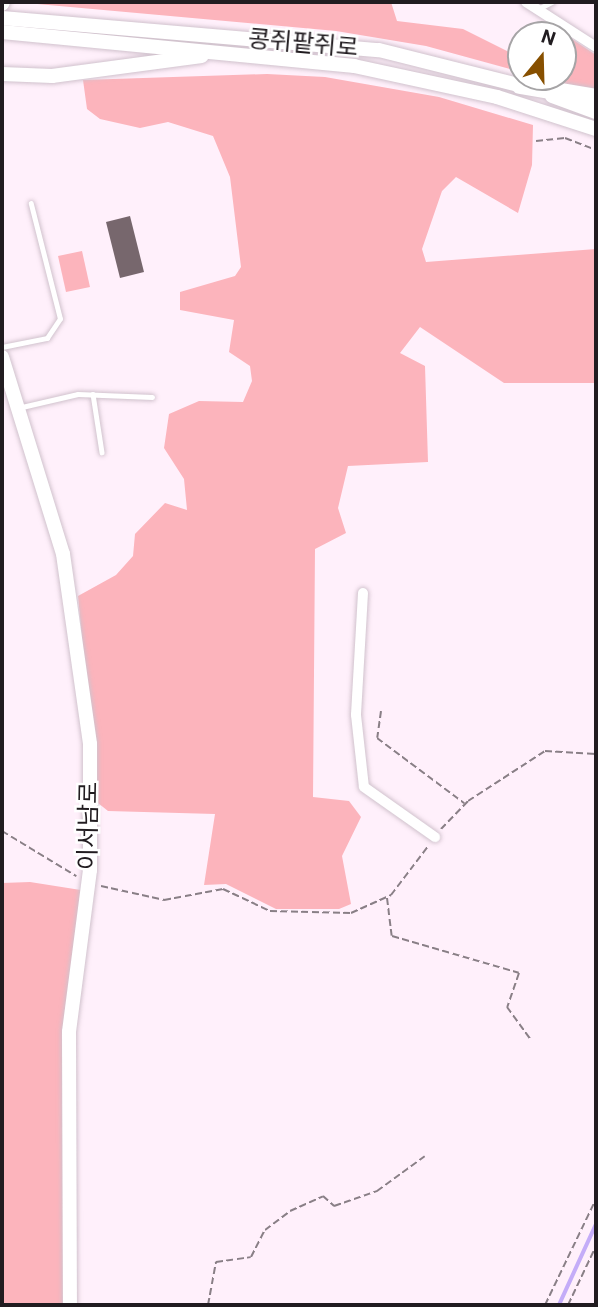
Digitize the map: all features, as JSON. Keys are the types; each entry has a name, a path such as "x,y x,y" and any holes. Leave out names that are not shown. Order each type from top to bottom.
{"highway":[{"path":"555,91 596,98"}],"main road":[{"name":"콩쥐팥쥐로","path":"2,18 14,28 354,66 451,86 596,129"},
{"name":"콩쥐팥쥐로","path":"14,28 379,50 507,82"},
{"path":"5,75 52,76 228,52"},
{"name":"콩쥐팥쥐로","path":"537,91 596,112"},
{"name":"이서남로","path":"2,357 63,554 73,607 90,744 89,883 69,1032 70,1305"}],"street":[{"path":"526,2 596,47"},
{"path":"363,593 356,715 364,787 435,837"}],"lane":[{"path":"537,9 552,2"},
{"path":"2,347 47,338 60,318 31,204"},
{"path":"18,408 93,394 152,397"},
{"path":"93,394 102,452"}],"path":[{"path":"536,141 565,138 596,149"},
{"path":"381,711 377,738 465,803"},
{"path":"2,831 89,883 164,900 223,889 270,911 351,913 387,897 465,803 545,751 596,754"},
{"path":"387,897 392,936 519,973 507,1007 531,1040"},
{"path":"208,1305 216,1262 251,1257 265,1230 311,1200 349,1202 377,1191 425,1156"},
{"path":"545,1305 596,1199"},
{"path":"590,1212 596,1215"},
{"path":"568,1305 596,1245"}],"shaded area":[{"path":"391,2 397,21 463,29 507,51 507,68 426,46 336,31 26,3"},
{"path":"577,42 596,55 596,92 577,87"},
{"path":"267,74 325,77 439,97 533,125 532,165 518,213 456,177 442,191 422,249 426,262 596,249 596,383 504,383 420,327 400,353 425,366 428,462 348,466 338,508 346,533 315,549 313,797 349,801 361,817 342,856 351,904 339,909 276,909 226,884 204,885 215,814 108,811 98,803 78,596 116,575 133,556 135,534 165,503 187,510 184,479 164,448 169,414 199,401 243,402 252,381 250,366 229,352 234,320 180,310 180,292 235,276 241,267 230,177 213,136 168,122 140,128 100,119 87,109 83,80"},
{"path":"82,251 90,287 66,292 58,256"},
{"path":"30,882 87,891 69,1032 64,1305 2,1305 2,883"}],"building":[{"path":"130,216 144,272 120,278 106,222"}],"waterway":[{"path":"559,1305 596,1224"}]}
